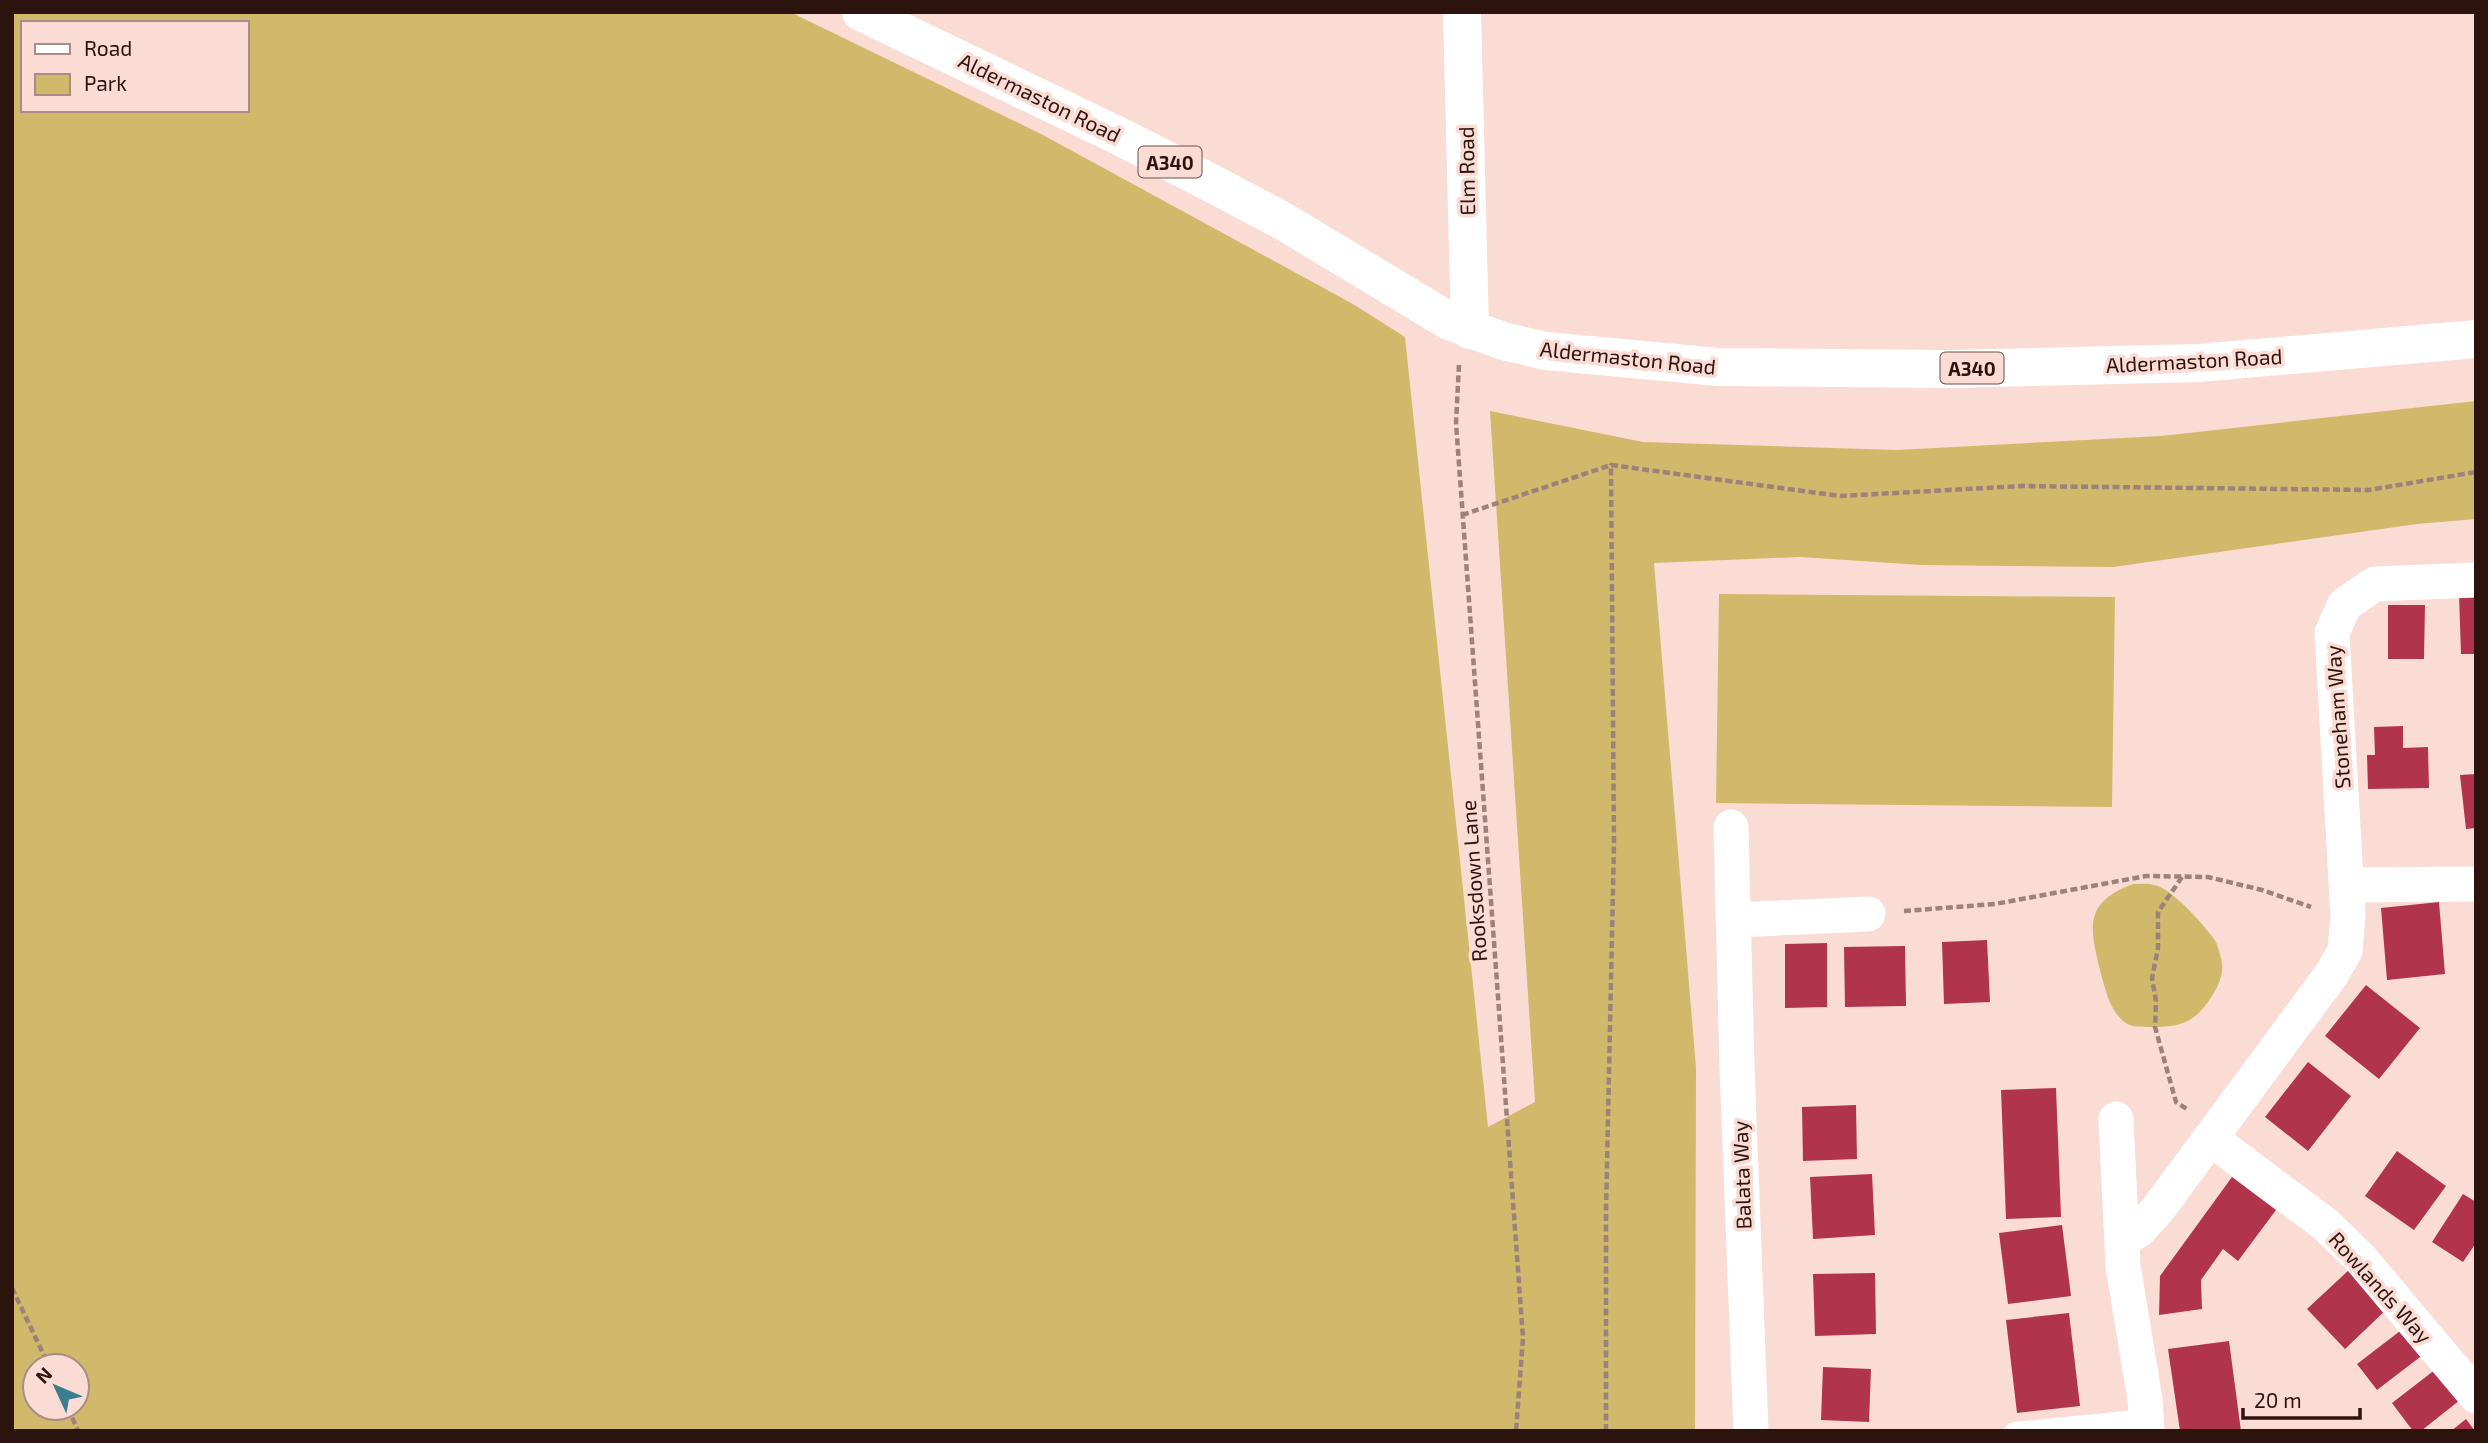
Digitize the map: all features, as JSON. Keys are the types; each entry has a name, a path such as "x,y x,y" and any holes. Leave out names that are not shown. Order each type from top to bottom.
{"main road":[{"name":"Aldermaston Road","path":"861,12 950,53 1203,179 1283,221 1404,295 1470,330 1546,351 1746,368 1948,369 2199,363 2476,339"},
{"name":"Elm Road","path":"1462,12 1470,330"}],"street":[{"name":"Stoneham Way","path":"2122,1240 2139,1230 2158,1209 2332,975 2345,951 2348,901 2332,633 2345,604 2375,584 2476,580"},
{"name":"Balata Way","path":"1731,827 1751,1431"},
{"path":"2348,901 2476,884"},
{"path":"1733,920 1868,914"},
{"path":"2116,1119 2123,1266 2147,1424"},
{"name":"Rowlands Way","path":"2213,1134 2326,1225 2360,1258 2476,1396"}],"lane":[{"path":"2014,1431 2147,1424"}],"path":[{"name":"Rooksdown Lane","path":"1470,330 1460,360 1456,423 1523,1338 1516,1431"},
{"path":"1606,1431 1606,1197 1614,843 1611,465"},
{"path":"1462,515 1611,465 1840,496 2022,486 2369,490 2476,472"},
{"path":"1868,914 1995,904 2146,876 2208,877 2262,890 2326,912 2348,901"},
{"path":"2182,877 2158,912 2158,948 2152,978 2156,1001 2155,1027 2176,1102 2213,1134"},
{"path":"12,1288 42,1352"}],"green space":[{"path":"12,12 790,12 1043,135 1353,304 1405,337 1488,1127 1535,1102 1490,411 1643,442 1897,450 2161,436 2476,401 2476,519 2417,524 2113,567 1921,565 1800,557 1654,563 1696,1068 1695,1431 12,1431"},
{"path":"1719,594 2115,597 2112,807 1716,803"},
{"path":"2133,884 2152,884 2170,893 2197,918 2217,944 2222,961 2219,983 2202,1010 2182,1024 2158,1027 2129,1025 2114,1011 2106,993 2094,944 2094,919 2105,900"}],"building":[{"path":"2459,594 2476,594 2476,654 2461,654"},
{"path":"2388,605 2425,605 2424,659 2388,659"},
{"path":"2403,726 2403,748 2428,747 2429,788 2368,789 2367,755 2375,755 2374,727"},
{"path":"2476,774 2476,828 2466,829 2460,775"},
{"path":"2439,902 2445,974 2387,980 2381,908"},
{"path":"1987,940 1990,1002 1944,1004 1942,942"},
{"path":"1827,943 1827,1007 1785,1008 1785,944"},
{"path":"1905,946 1906,1006 1845,1007 1844,947"},
{"path":"2366,985 2420,1028 2379,1079 2325,1036"},
{"path":"2308,1062 2351,1096 2308,1151 2265,1117"},
{"path":"2056,1088 2061,1217 2006,1219 2001,1090"},
{"path":"1856,1105 1857,1159 1803,1161 1802,1107"},
{"path":"2397,1151 2446,1186 2414,1230 2365,1196"},
{"path":"1872,1174 1875,1235 1813,1239 1810,1177"},
{"path":"2232,1177 2276,1210 2238,1261 2223,1249 2201,1280 2202,1309 2159,1315 2160,1276"},
{"path":"2463,1194 2476,1202 2476,1243 2463,1262 2432,1242"},
{"path":"2062,1225 2071,1296 2008,1304 1999,1233"},
{"path":"2350,1269 2388,1308 2345,1349 2307,1309"},
{"path":"1875,1273 1876,1334 1815,1336 1813,1274"},
{"path":"2069,1313 2080,1406 2017,1413 2006,1320"},
{"path":"2404,1328 2424,1354 2377,1390 2357,1364"},
{"path":"2229,1341 2241,1431 2180,1431 2168,1349"},
{"path":"1823,1367 1871,1369 1869,1422 1821,1420"},
{"path":"2436,1369 2460,1400 2421,1431 2413,1431 2392,1403"},
{"path":"2466,1419 2475,1431 2451,1431"}]}
